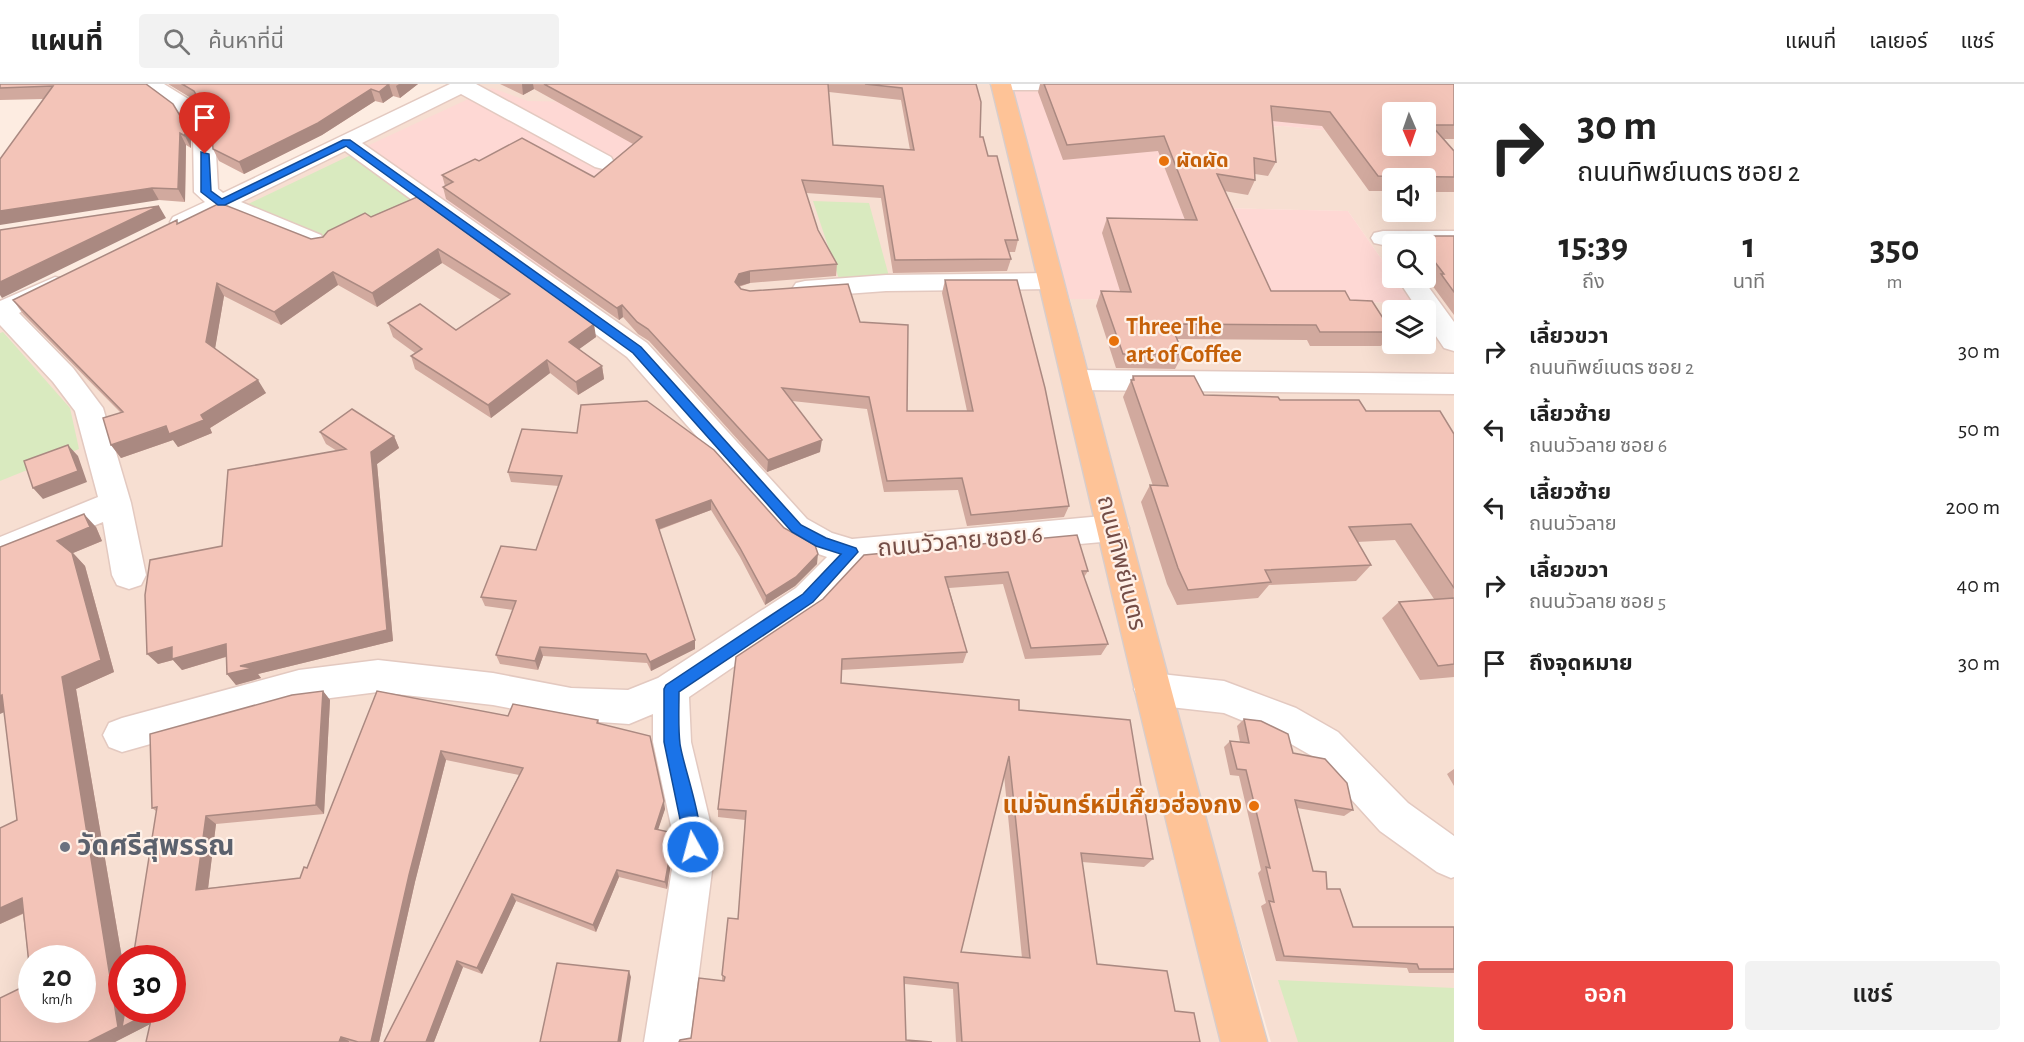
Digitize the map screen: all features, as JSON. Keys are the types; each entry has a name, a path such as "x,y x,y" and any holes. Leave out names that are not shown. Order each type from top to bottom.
{"main road":[{"name":"ถนนทิพย์เนตร","path":"1001,84 1077,380 1182,810 1244,1042"}],"street":[{"path":"150,84 190,110 204,135 206,192 211,208"},
{"path":"1001,84 1087,84"},
{"path":"159,234 463,85 603,162"},
{"name":"ถนนวัวลาย ซอย 6","path":"346,142 637,350 796,528 821,542 852,552 1113,528"},
{"path":"159,209 211,208 319,243"},
{"path":"1436,238 1454,238"},
{"path":"75,275 1,311 63,375 89,408 115,503 129,575"},
{"path":"784,290 885,283 1050,281"},
{"path":"1416,288 1454,342"},
{"path":"1077,380 1451,385"},
{"path":"0,551 115,503"},
{"path":"122,735 299,686 378,676 493,689 571,704 629,707 671,689 808,598 852,552"},
{"path":"667,1042 693,863 692,830 672,742 671,689"},
{"path":"1152,689 1224,697 1254,706 1283,720 1325,744 1394,817 1451,858"}],"shaded area":[{"path":"475,84 990,84 1224,1042 0,1042 0,316"},
{"path":"1010,84 1382,109 1382,136 1283,126 1189,132 1220,208 1348,211 1382,260 1382,288 1401,288 1410,300 1382,300 1382,303 1070,299 1041,204"},
{"path":"1454,84 1454,1042 1271,1042 1207,826 1070,299 1382,303 1382,354 1436,354 1436,300 1409,300 1401,288 1436,288 1436,234 1382,234 1382,260 1348,211 1220,208 1189,132 1283,126 1382,136 1382,156 1436,156 1435,102"},
{"path":"492,88 528,101 589,102 618,90 669,191 561,286 365,147"}],"green space":[{"path":"353,154 417,199 331,242 244,206"},
{"path":"813,201 869,203 890,280 840,282"},
{"path":"3,332 70,408 79,449 0,481 0,333"},
{"path":"1278,980 1454,988 1454,1042 1298,1042"}],"building":[{"path":"0,84 146,84 173,104 185,124 185,136 180,133 178,189 152,188 0,211 0,159 53,86 0,88"},
{"path":"182,84 389,84 379,92 371,89 318,123 239,162 213,149 211,122 194,91"},
{"path":"544,84 828,84 833,145 914,150 902,88 865,84 976,84 981,102 980,137 983,137 988,156 997,156 1018,240 1005,240 1011,259 895,260 883,186 802,180 818,230 837,264 750,271 739,274 735,282 741,289 750,291 848,284 860,322 908,325 907,411 973,411 945,280 1017,280 1045,388 1069,506 971,515 962,478 887,481 869,397 782,388 822,440 768,460 648,329 637,322 622,305 617,308 443,187 453,182 442,175 475,159 479,161 522,138 594,177 642,137"},
{"path":"1044,84 1454,84 1454,125 1436,125 1436,102 1382,102 1382,156 1436,156 1436,131 1454,151 1454,177 1436,177 1436,168 1382,168 1382,176 1378,176 1330,112 1271,106 1276,162 1254,158 1255,180 1217,174 1271,291 1345,291 1350,300 1372,301 1382,316 1382,332 1320,332 1316,325 1171,324 1183,354 1123,354 1101,291 1131,292 1107,218 1197,220 1164,136 1067,145"},
{"path":"417,197 594,324 569,342 602,366 576,382 547,360 488,405 411,356 422,349 388,323 420,304 456,330 510,294 438,249 372,293 333,272 274,312 217,283 206,342 258,380 201,415 204,420 169,434 166,426 111,445 103,418 123,412 13,300 177,220 177,224 220,203 311,239 323,237 328,231 365,213 371,217"},
{"path":"159,206 0,282 0,230"},
{"path":"1436,236 1454,236 1454,292 1441,274 1444,274 1436,263"},
{"path":"1133,376 1194,376 1204,395 1278,397 1280,400 1359,400 1366,411 1440,411 1454,434 1454,588 1411,524 1349,527 1371,565 1265,570 1271,582 1188,590 1178,568 1150,485 1168,486 1131,380 1134,380"},
{"path":"647,401 714,450 784,528 815,545 818,554 796,577 766,596 711,500 656,520 695,640 650,662 646,654 540,647 535,661 496,655 516,601 481,597 501,546 536,550 562,476 508,472 522,429 577,433 581,405"},
{"path":"352,409 394,436 371,452 387,630 240,666 253,668 227,674 226,644 172,659 172,647 147,654 145,595 150,560 222,546 228,470 346,449 320,432"},
{"path":"68,445 78,471 33,488 24,461"},
{"path":"84,514 90,527 57,541 72,553 101,660 62,677 108,964 108,1023 117,1023 118,1027 88,1042 0,1042 0,998 18,989 18,1023 96,1023 96,945 27,945 22,898 0,908 0,828 17,820 2,695 0,696 0,547"},
{"path":"1077,535 1088,571 1082,571 1108,644 1031,648 1008,572 945,577 967,652 842,659 841,683 1019,700 1019,710 1130,720 1153,859 1081,853 1097,964 1167,971 1175,1011 1194,1013 1200,1042 962,1042 958,983 904,977 906,1040 932,1042 679,1042 691,1038 699,978 724,981 725,977 722,975 728,918 738,919 746,811 718,809 736,657 823,599 864,555","holes":["1009,756 1030,958 961,952"]},
{"path":"1454,598 1454,664 1438,666 1399,602"},
{"path":"323,691 316,805 206,816 196,890 300,878 304,867 307,868 377,691 508,716 513,704 598,720 597,723 650,736 664,801 655,829 669,832 670,855 665,882 617,870 593,925 512,894 477,968 457,961 426,1042 384,1042 523,768 441,751 409,875 371,1042 358,1042 341,1037 339,1042 146,1042 150,1023 186,1023 186,945 135,945 157,807 152,808 150,734 292,695"},
{"path":"1244,719 1261,721 1288,734 1293,753 1325,759 1347,783 1353,810 1295,800 1313,871 1326,872 1327,889 1340,889 1353,927 1454,927 1454,969 1419,969 1417,964 1284,956 1269,901 1274,902 1266,867 1270,868 1246,770 1237,769 1230,741 1249,743"},
{"path":"557,963 629,971 618,1042 540,1042"}],"place":[{"name":"ผัดผัด","path":"1164,161"},
{"name":"Three The art of Coffee","path":"1114,341"},
{"name":"แม่จันทร์หมี่เกี๊ยวฮ่องกง","path":"1254,806"},
{"name":"วัดศรีสุพรรณ","path":"65,847"}],"route":[{"path":"205,154 206,192 222,203 346,142 637,350 796,528 821,542 852,552 808,598 767,623 671,689 672,742 692,830 693,847"}]}
